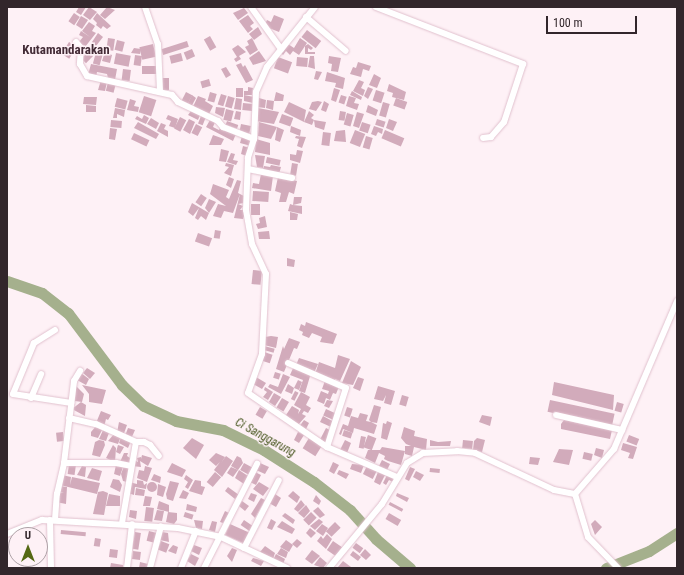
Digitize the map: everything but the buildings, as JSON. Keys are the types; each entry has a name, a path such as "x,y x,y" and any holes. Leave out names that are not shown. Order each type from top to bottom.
{"street":[{"path":"145,7 158,44 160,91"},
{"path":"251,7 281,48"},
{"path":"314,7 281,48 260,80 256,92 254,139 248,169 247,223 259,263 266,274 262,354 248,393 327,446 397,477"},
{"path":"376,7 523,64 504,122 491,137 483,138"},
{"path":"306,18 346,51"},
{"path":"76,42 81,48 80,64 87,76 160,91 172,95 178,102 218,121 223,127 254,139"},
{"path":"248,169 292,178"},
{"path":"575,494 611,454 677,301"},
{"path":"55,330 34,344 13,392 15,396 71,403"},
{"path":"288,363 346,388 327,446"},
{"path":"51,568 52,520 64,463 74,381 80,371"},
{"path":"31,398 41,374"},
{"path":"556,416 622,430"},
{"path":"69,418 96,424 136,442 150,445 159,456"},
{"path":"122,523 136,442"},
{"path":"329,568 379,508 407,463 417,455 430,452 461,451 484,456 554,490 575,494"},
{"path":"64,463 116,463 131,466"},
{"path":"204,568 221,538 257,464"},
{"path":"244,548 278,480"},
{"path":"575,494 587,534 597,548 618,568"},
{"path":"7,534 33,521 52,520 162,526 196,531 221,538 287,568"},
{"path":"127,568 132,524"},
{"path":"150,568 162,526"},
{"path":"181,568 196,531"}],"waterway":[{"name":"Ci Sanggarung","path":"7,281 42,293 68,313 122,385 144,406 176,421 223,430 264,450 314,482 350,510 376,539 410,568"},
{"name":"Ci Sanggarung","path":"606,568 649,551 677,533"}],"district":[{"name":"Kutamandarakan","path":"66,50"}]}
